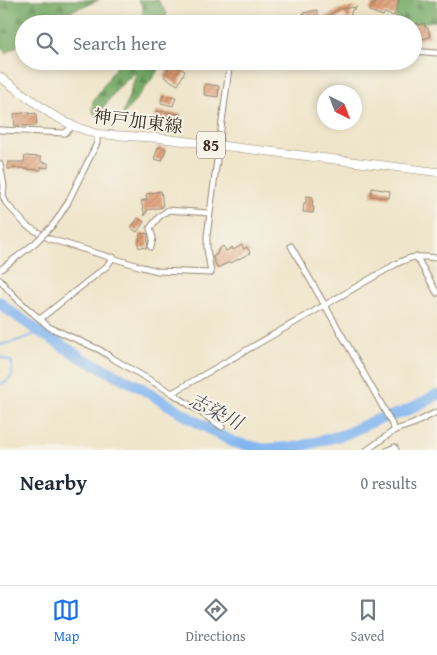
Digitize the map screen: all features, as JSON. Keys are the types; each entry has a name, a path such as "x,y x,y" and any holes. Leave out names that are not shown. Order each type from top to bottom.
{"main road":[{"name":"神戸加東線","path":"0,77 51,114 73,126 97,134 159,138 437,172"}],"street":[{"path":"422,52 437,53"},
{"path":"0,164 4,186 3,196 6,204 28,226 50,238 158,271 211,273 207,242 209,213 229,70"},
{"path":"0,130 65,133 73,126"},
{"path":"0,270 54,224 67,204 98,143 97,134"},
{"path":"151,247 153,238 150,228 168,210 209,213"},
{"path":"292,246 395,430"},
{"path":"416,256 437,294"},
{"path":"172,393 396,264 416,256 437,258"},
{"path":"40,319 108,266 113,258"},
{"path":"0,280 24,306 49,327 100,350 172,393 222,427"},
{"path":"367,450 395,430 413,424 437,412"},
{"path":"388,450 395,447 396,450"}],"green space":[{"path":"0,0 99,0 73,10 69,15 15,15 15,47 6,54 0,45"},
{"path":"138,0 158,0 167,14 143,15 143,7"},
{"path":"399,0 437,0 437,21 422,23 422,15 396,15"},
{"path":"114,70 159,70 122,117 137,71 118,88 96,117 92,110 93,101"}],"building":[{"path":"376,0 399,0 394,15 384,13 380,15 369,11 372,4 374,5"},
{"path":"357,7 351,11 351,15 329,15 340,9"},
{"path":"317,10 318,15 304,15 303,13"},
{"path":"424,23 426,28 428,28 430,37 422,39 422,24"},
{"path":"168,70 185,71 178,85 164,77"},
{"path":"205,84 219,86 218,97 204,95"},
{"path":"163,95 176,97 173,106 161,103"},
{"path":"156,111 181,114 180,122 160,121 160,125 155,124"},
{"path":"29,112 29,114 36,113 37,125 15,126 14,114"},
{"path":"158,147 166,149 162,161 154,159"},
{"path":"25,156 41,157 41,162 48,163 48,168 41,167 41,170 8,169 8,162 24,162"},
{"path":"372,188 390,191 389,198 371,196"},
{"path":"161,191 163,207 147,210 145,216 141,201 147,200 146,194"},
{"path":"306,196 313,197 313,213 303,212"},
{"path":"138,218 144,222 137,232 131,228"},
{"path":"147,233 147,248 138,247 140,234"},
{"path":"242,245 244,249 247,247 250,253 217,268 213,257 217,254 218,250 223,246 226,251 232,247 233,250"}],"waterway":[{"name":"志染川","path":"0,302 40,332 82,358 138,386 233,442 264,449 298,447 346,434 376,420 404,412 437,395"},
{"path":"0,345 40,332"},
{"path":"0,357 12,362 12,376 5,383 0,383"}]}
